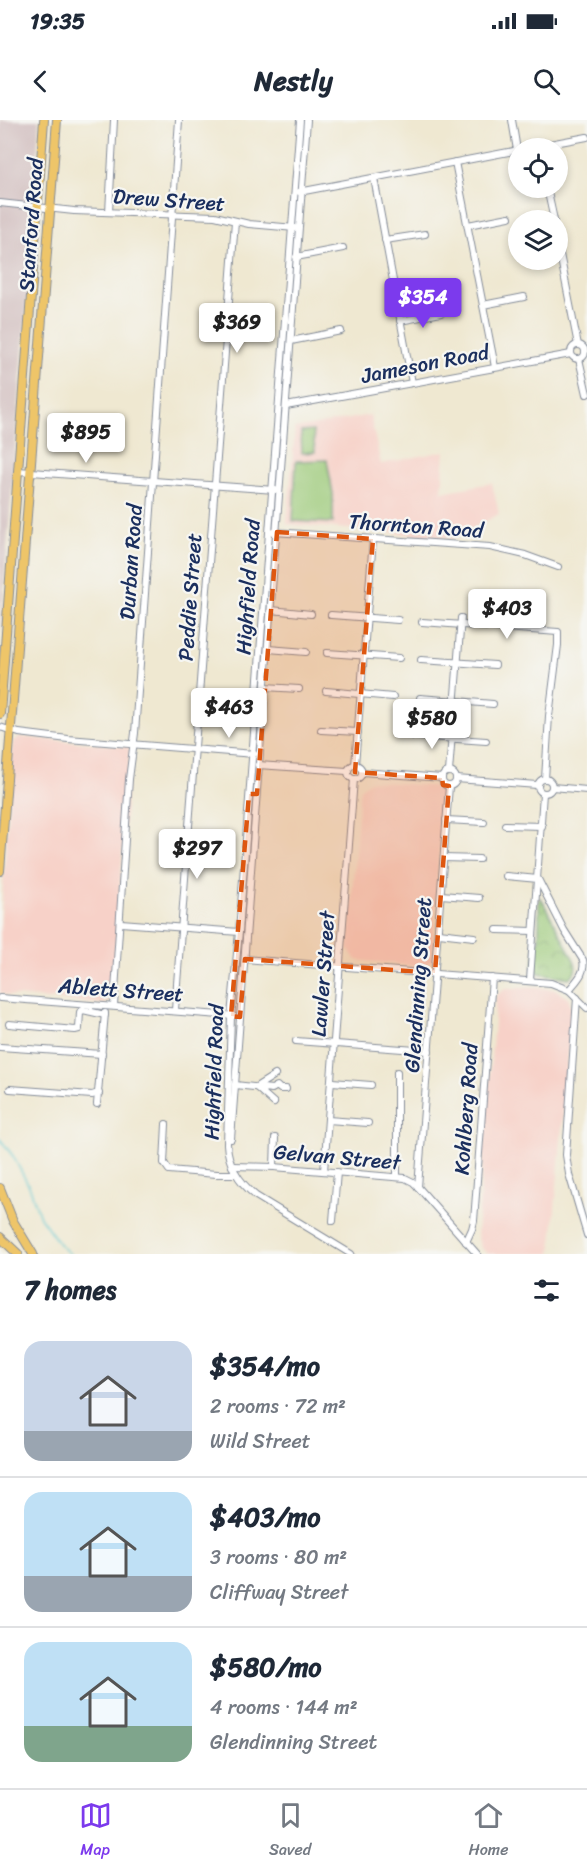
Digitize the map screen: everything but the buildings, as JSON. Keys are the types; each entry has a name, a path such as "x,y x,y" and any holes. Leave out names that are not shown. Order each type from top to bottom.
{"highway":[{"path":"0,1188 22,1238 33,1254"},
{"path":"0,1237 18,1254"}],"main road":[{"name":"Stanford Road","path":"0,714 44,120"},
{"name":"Stanford Road","path":"0,871 57,120"}],"street":[{"path":"109,212 114,120"},
{"name":"Durban Road","path":"114,1006 179,120"},
{"name":"Highfield Road","path":"232,1164 230,1143 291,341 296,256 294,192 300,120"},
{"name":"Highfield Road","path":"232,1164 227,1137 231,1016 272,489 307,120"},
{"path":"512,120 516,138"},
{"path":"568,141 587,137"},
{"path":"294,192 508,152"},
{"path":"456,162 495,367"},
{"path":"374,178 412,383"},
{"name":"Drew Street","path":"0,204 109,212 215,216 235,221 295,228"},
{"path":"468,225 508,217"},
{"name":"Peddie Street","path":"175,1010 235,221"},
{"path":"385,240 425,234"},
{"path":"296,256 343,248"},
{"path":"563,270 578,345"},
{"path":"483,305 524,297"},
{"path":"400,321 441,313"},
{"path":"291,341 341,331"},
{"path":"578,345 586,351 585,355 579,359"},
{"path":"578,345 572,349 571,354 579,359"},
{"name":"Jameson Road","path":"286,406 571,354"},
{"path":"579,359 587,394"},
{"path":"18,471 279,490"},
{"name":"Thornton Road","path":"269,531 490,547 525,555 558,567"},
{"path":"355,765 373,539"},
{"path":"271,610 311,614"},
{"path":"331,615 398,620"},
{"path":"422,622 461,622 558,633 545,779"},
{"path":"450,772 461,622"},
{"path":"268,649 306,652"},
{"path":"327,653 399,658"},
{"path":"421,660 495,665"},
{"path":"265,687 299,689"},
{"path":"326,691 393,697"},
{"path":"420,698 493,704"},
{"path":"0,727 11,731 68,739 260,755"},
{"path":"321,730 358,732"},
{"path":"414,736 486,741"},
{"path":"252,763 347,771"},
{"path":"355,765 359,766 362,772 360,778 354,779 349,777 347,771 350,766 355,765"},
{"path":"362,772 442,778"},
{"path":"442,778 450,772"},
{"path":"450,772 456,779"},
{"path":"442,778 444,784 449,786 454,784 456,779"},
{"name":"Lawler Street","path":"324,1171 354,779"},
{"path":"456,779 537,785"},
{"path":"543,794 538,790 537,785 540,780 545,779"},
{"path":"545,779 552,787"},
{"name":"Glendinning Street","path":"418,1187 449,786"},
{"path":"552,787 587,790"},
{"path":"543,794 550,791 552,787"},
{"path":"249,794 257,794"},
{"path":"530,980 543,794"},
{"path":"446,820 484,822"},
{"path":"505,825 542,826"},
{"path":"444,858 479,859"},
{"path":"506,876 538,879"},
{"path":"538,879 564,930 583,960 582,973 569,990"},
{"path":"441,895 479,898"},
{"path":"121,923 239,932"},
{"path":"498,930 533,932"},
{"path":"439,933 474,937"},
{"path":"245,959 530,980 559,985 569,990 587,1008"},
{"name":"Kohlberg Road","path":"466,1242 474,1221 492,978"},
{"name":"Ablett Street","path":"0,998 175,1010 240,1017"},
{"path":"577,998 566,1155 568,1174 587,1235"},
{"path":"97,1104 105,1006"},
{"path":"9,1024 75,1030 80,1027 80,1012 83,1010 105,1015"},
{"path":"296,1041 429,1051"},
{"path":"0,1047 102,1054"},
{"path":"397,1072 397,1177"},
{"path":"256,1087 275,1075"},
{"path":"332,1082 371,1085"},
{"path":"235,1086 272,1089 277,1092 283,1089"},
{"path":"256,1087 274,1103"},
{"path":"10,1089 92,1095 99,1093"},
{"path":"328,1120 368,1123"},
{"path":"166,1125 164,1163 169,1170 236,1174"},
{"path":"274,1167 275,1138"},
{"path":"232,1164 236,1174 256,1196 351,1254"},
{"name":"Gelvan Street","path":"232,1164 397,1177 410,1180 477,1254"},
{"path":"333,1221 337,1172"}],"highlighted area":[{"path":"277,532 373,539 355,772 442,778 443,785 449,786 435,973 245,959 240,1017 231,1016 249,794 257,794"}],"shaded area":[{"path":"0,120 39,120 35,197 0,637"},
{"path":"370,415 381,464 445,451 442,492 492,483 499,514 455,538 287,524 295,429"},
{"path":"20,737 130,747 112,998 103,1004 0,993 0,930 13,742"},
{"path":"370,781 438,787 443,798 432,960 423,967 356,960 348,949 360,789"},
{"path":"532,987 557,990 569,999 572,1012 551,1254 488,1254 481,1248 477,1236 496,996 505,989"}],"green space":[{"path":"313,431 315,452 302,453 301,432"},
{"path":"327,460 333,494 333,523 293,521 296,461"},
{"path":"541,898 575,963 576,968 569,978 539,973 533,967 536,944 539,941 539,899"}],"waterway":[{"path":"0,1139 13,1156 30,1188 40,1217 60,1245 70,1254"}]}
